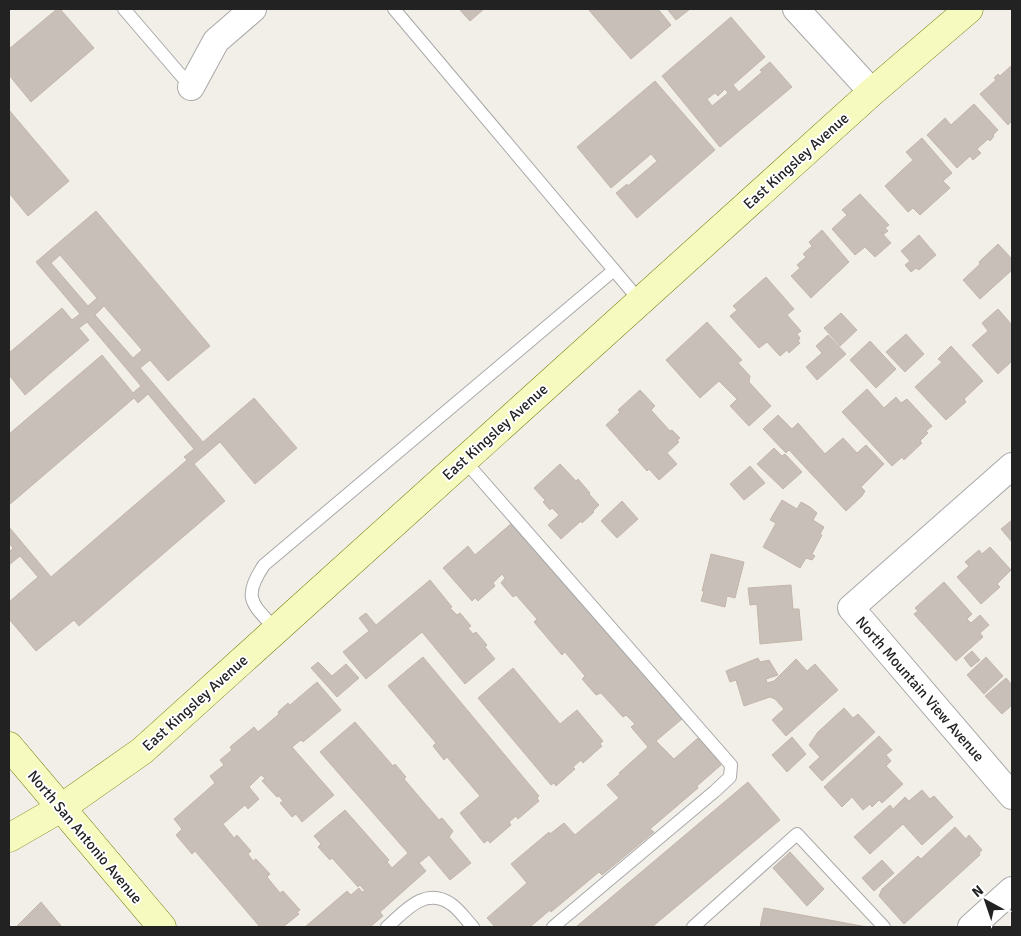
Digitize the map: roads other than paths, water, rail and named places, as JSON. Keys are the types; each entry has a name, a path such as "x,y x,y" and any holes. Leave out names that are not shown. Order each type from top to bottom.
{"street":[{"path":"796,9 872,92"},
{"name":"East Kingsley Avenue","path":"9,838 61,808 142,751 872,92 969,9"},
{"path":"191,87 216,40 245,11"},
{"name":"North Mountain View Avenue","path":"1012,466 851,608 1012,796"},
{"name":"North San Antonio Avenue","path":"9,746 162,927"},
{"path":"971,927 1012,890"}],"lane":[{"path":"124,9 191,87"},
{"path":"394,9 640,301"},
{"path":"276,630 252,603 251,588 255,577 264,566 614,270"},
{"path":"464,460 731,765 730,777 715,791 553,927"},
{"path":"693,927 797,834 884,927"},
{"path":"387,927 417,901 433,897 451,903 473,927"}]}
